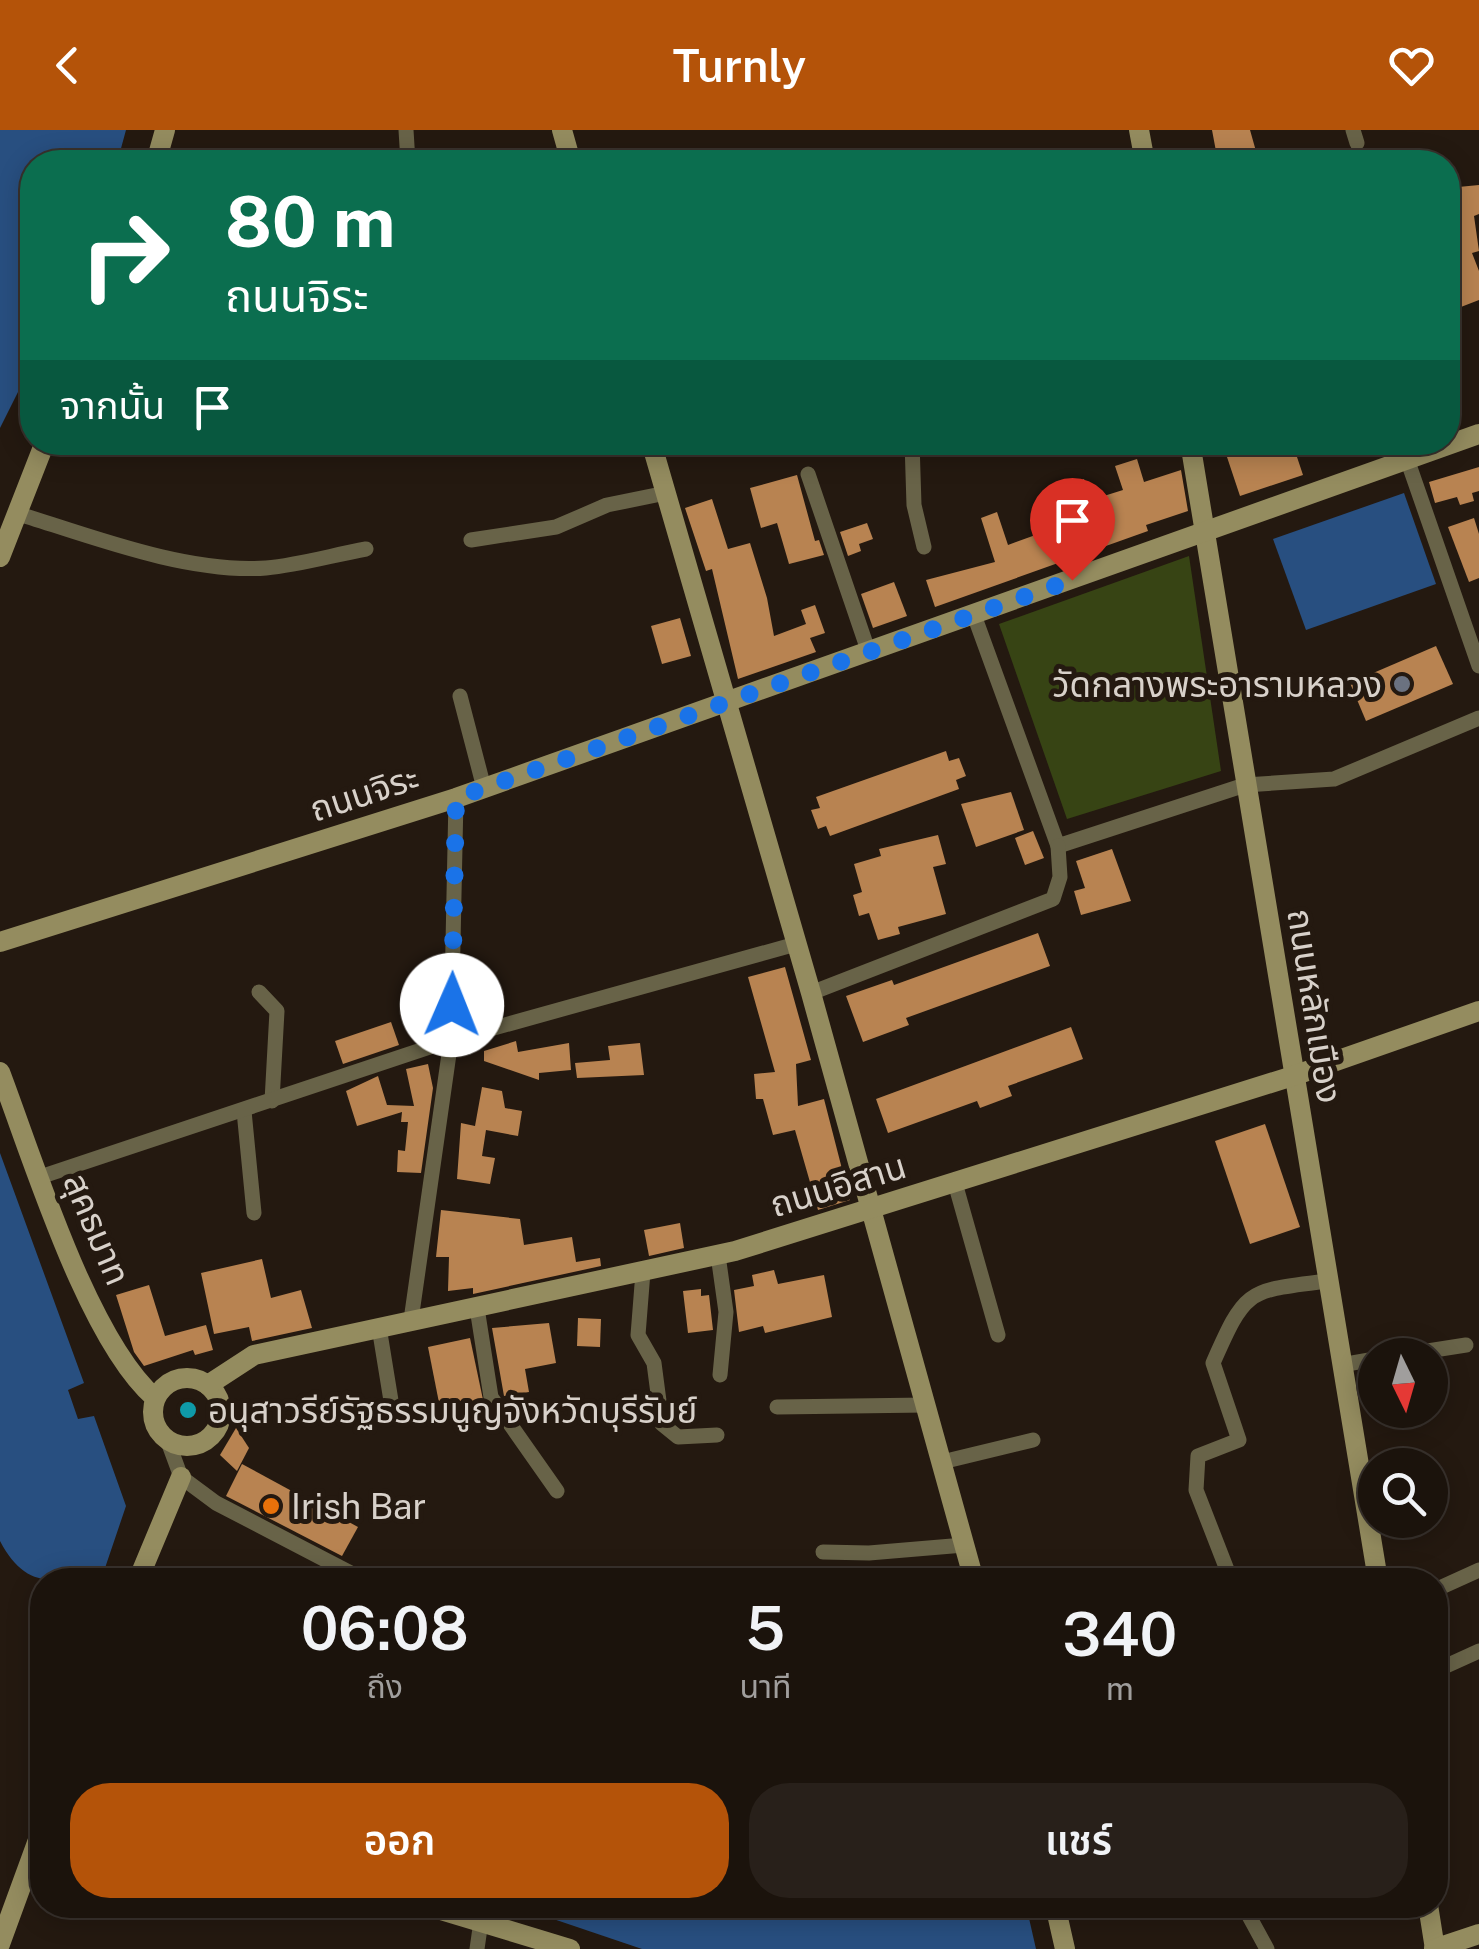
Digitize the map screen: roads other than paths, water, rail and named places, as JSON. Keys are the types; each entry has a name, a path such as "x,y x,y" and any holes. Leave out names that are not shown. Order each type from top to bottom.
{"street":[{"path":"0,557 39,455"},
{"path":"655,455 811,993 971,1568"},
{"path":"912,455 914,505 924,547"},
{"name":"ถนนหลักเมือง","path":"1192,455 1376,1568"},
{"name":"ถนนจิระ","path":"0,942 456,798 1421,455"},
{"path":"1407,460 1479,666"},
{"path":"808,474 868,653"},
{"path":"471,540 556,527 606,505 666,494"},
{"path":"16,512 112,543 202,564 264,568 366,549"},
{"path":"811,993 1053,899 1060,877 1058,846 974,616"},
{"path":"460,696 484,788"},
{"path":"1058,846 1245,786 1334,778 1479,718"},
{"path":"411,1320 451,1040 456,798"},
{"path":"40,1177 451,1040 796,944"},
{"path":"259,992 277,1011 272,1102"},
{"name":"ถนนอิสาน","path":"208,1385 231,1366 254,1356 718,1255 1293,1076 1479,1010"},
{"name":"สุคธมาท","path":"0,1072 40,1177 123,1366 155,1398"},
{"path":"244,1111 254,1213"},
{"path":"955,1183 998,1335"},
{"path":"718,1255 726,1312 720,1375"},
{"path":"643,1272 638,1334 654,1362 662,1424 678,1437 717,1434"},
{"path":"1226,1568 1196,1490 1198,1456 1239,1440 1213,1363 1237,1308 1267,1288 1327,1281"},
{"path":"477,1308 491,1398 557,1491"},
{"path":"379,1327 393,1413"},
{"path":"1448,1348 1466,1345"},
{"path":"1341,1364 1358,1362"},
{"path":"167,1439 188,1446 199,1444 216,1430 222,1409 208,1385 182,1378 171,1381 155,1398 154,1421 167,1439 181,1476 216,1503 341,1568"},
{"path":"778,1407 926,1405"},
{"path":"942,1462 1033,1440"},
{"path":"143,1568 181,1476"},
{"path":"822,1552 869,1553 964,1544"},
{"path":"1448,1584 1479,1570"},
{"path":"1448,1665 1479,1651"},
{"path":"0,1944 30,1862"},
{"path":"470,1918 570,1949"},
{"path":"1059,1918 1065,1949"},
{"path":"1250,1918 1267,1949"},
{"path":"1430,1918 1435,1949 1479,1934"},
{"path":"477,1949 480,1921"}],"water":[{"path":"0,130 126,130 121,150 20,150 20,388 0,428"},
{"path":"1404,493 1436,584 1306,630 1273,539"},
{"path":"0,1153 84,1383 68,1390 78,1419 94,1416 126,1506 105,1568 30,1568 30,1575 10,1557 0,1541"},
{"path":"550,1918 1029,1918 1036,1949 642,1949"}],"place":[{"name":"วัดกลางพระอารามหลวง","path":"1402,684"},
{"name":"อนุสาวรีย์รัฐธรรมนูญจังหวัดบุรีรัมย์","path":"188,1410"},
{"name":"Irish Bar","path":"271,1506"}]}
